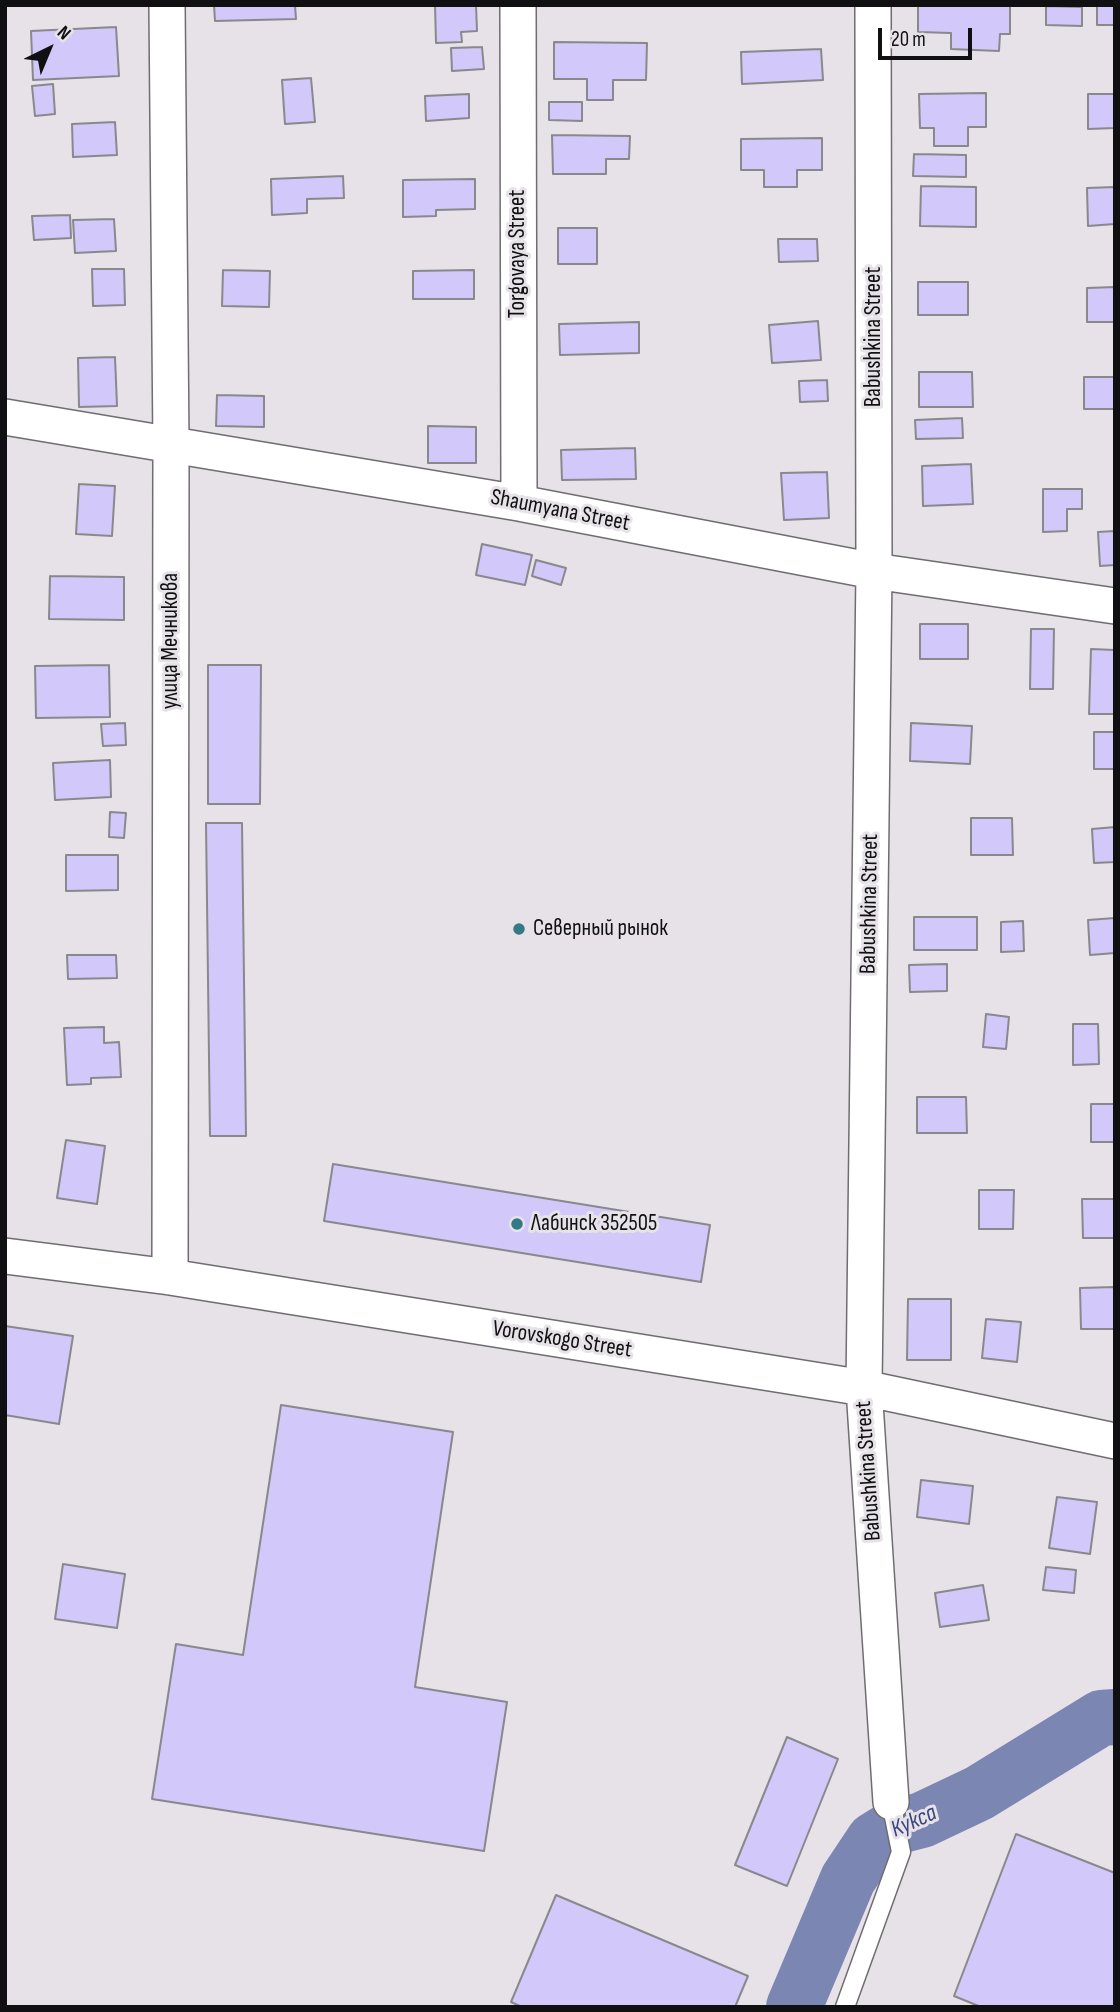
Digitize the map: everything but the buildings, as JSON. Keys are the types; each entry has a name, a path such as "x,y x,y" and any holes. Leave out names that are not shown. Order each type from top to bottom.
{"street":[{"name":"улица Мечникова","path":"167,5 171,445 170,1277"},
{"name":"Torgovaya Street","path":"518,5 519,503"},
{"name":"Babushkina Street","path":"873,5 874,571 864,1388 891,1802"},
{"name":"Shaumyana Street","path":"5,418 519,503 874,571 1115,606"},
{"name":"Vorovskogo Street","path":"5,1256 170,1277 864,1388 1115,1441"}],"lane":[{"path":"845,2007 901,1852 891,1802"}],"waterway":[{"name":"Кукса","path":"794,2007 848,1879 874,1840 895,1827 922,1820 979,1793 1101,1718 1115,1717"}],"place":[{"name":"Северный рынок","path":"519,929"},
{"name":"Лабинск 352505","path":"517,1224"}]}
